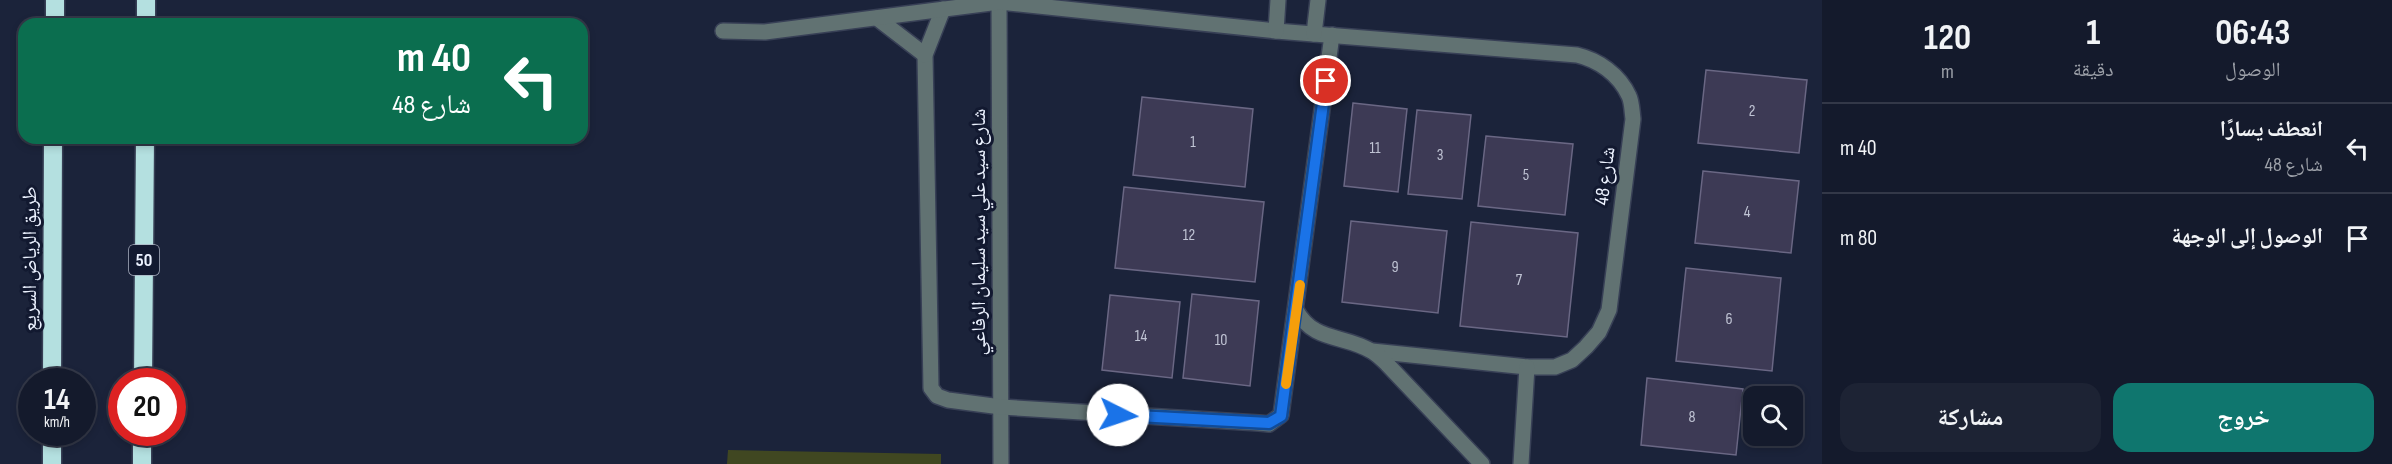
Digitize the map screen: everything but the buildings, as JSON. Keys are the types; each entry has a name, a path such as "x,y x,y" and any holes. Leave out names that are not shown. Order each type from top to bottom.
{"highway":[{"path":"55,0 55,18"},
{"path":"146,0 146,18"},
{"name":"طريق الرياض السريع","path":"52,368 53,144"},
{"name":"50","path":"143,368 145,144"},
{"path":"52,446 52,464"},
{"path":"142,446 142,464"}],"street":[{"path":"1276,32 1278,0"},
{"path":"1314,34 1318,0"},
{"name":"شارع 48","path":"723,32 765,32 999,1 1276,32 1577,55 1592,58 1607,68 1629,97 1633,119 1609,310 1599,332 1572,360 1555,367 1527,367 1372,351 1314,332 1302,321 1296,310"},
{"name":"شارع سيد علي سيد سليمان الرفاعي","path":"999,1 1001,464"},
{"path":"944,9 925,55 931,388 938,396 948,400 1001,407 1259,423 1269,423 1281,416 1332,35"},
{"path":"877,18 925,55"},
{"name":"شارع 48","path":"1372,351 1482,464"},
{"path":"1521,464 1527,367"}],"green space":[{"path":"728,450 941,454 941,464 727,464"}],"slow traffic":[{"path":"1286,384 1300,285"}],"route":[{"path":"1118,415 1269,423 1281,416 1326,81"}]}
